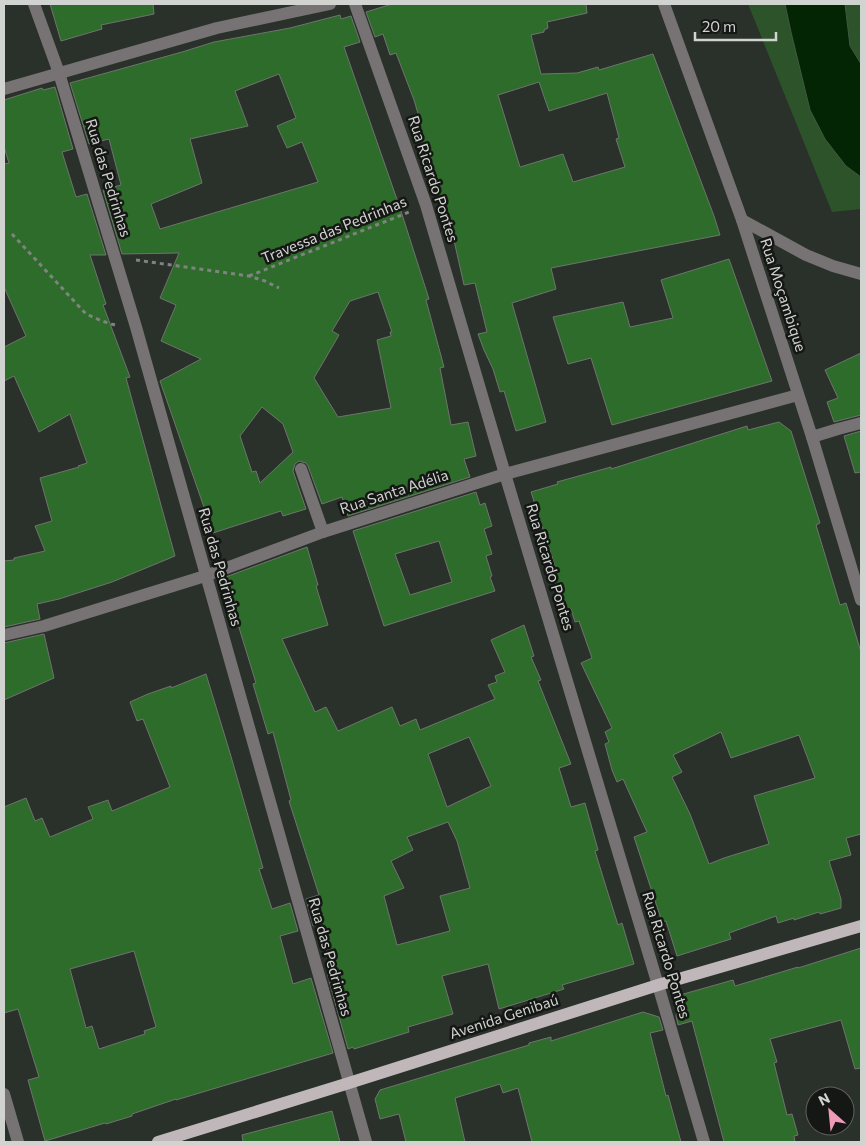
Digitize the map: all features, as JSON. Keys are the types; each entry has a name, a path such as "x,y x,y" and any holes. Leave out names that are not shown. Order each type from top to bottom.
{"main road":[{"name":"Avenida Genibaú","path":"158,1142 658,985 861,926"}],"street":[{"name":"Rua das Pedrinhas","path":"34,4 60,73 136,327 366,1142"},
{"path":"4,88 217,28 330,4"},
{"name":"Rua Ricardo Pontes","path":"355,4 426,205 704,1142"},
{"name":"Rua Moçambique","path":"664,4 742,220 812,437 861,600"},
{"path":"742,220 806,254 833,266 861,274"},
{"name":"Rua Santa Adélia","path":"4,635 44,626 205,576 323,532 505,474 798,395"},
{"path":"812,437 861,423"},
{"path":"301,469 323,532"},
{"path":"4,1094 18,1142"}],"path":[{"name":"Travessa das Pedrinhas","path":"249,276 426,205"},
{"path":"12,234 86,314 113,325 136,327"},
{"name":"Travessa das Pedrinhas","path":"115,257 249,276 279,288"}],"shaded area":[{"path":"748,4 785,4 798,56 846,166 861,177 861,209 832,212"},
{"path":"785,4 845,4 850,46 861,64 861,177 846,166 825,139 810,110"},
{"path":"845,4 861,4 861,64 850,46"}],"building":[{"path":"50,4 153,4 154,14 101,25 102,29 61,41"},
{"path":"392,4 586,4 587,13 547,22 548,28 544,32 531,35 541,74 577,73 598,67 599,70 653,54 720,235 551,268 556,289 512,303 546,422 516,431 504,391 500,392 493,369 478,334 487,332 475,283 464,285 453,236 412,119 419,117 414,100 396,53 390,55 383,34 375,37 366,12","holes":["539,82 549,111 607,93 619,138 616,139 625,167 573,182 563,154 520,167 498,95"]},
{"path":"340,15 341,19 351,16 360,42 344,47 401,211 429,299 426,300 444,367 440,368 451,425 468,422 476,456 464,459 470,477 348,516 342,497 322,504 308,466 306,463 299,461 295,464 293,471 306,509 283,516 281,511 213,533 160,381 201,359 161,341 176,305 160,298 179,253 122,254 103,190 121,185 109,139 89,144 70,83 214,42 290,28","holes":["279,74 296,118 277,126 287,148 302,142 318,182 160,229 151,204 202,183 190,139 248,126 235,91","378,292 392,332 390,332 391,336 377,340 391,408 338,417 314,378 339,335 332,331 350,301","262,407 283,424 293,452 260,483 256,471 252,472 240,436"]},
{"path":"55,87 73,149 62,152 76,197 87,194 106,255 90,255 106,304 103,305 130,377 126,378 175,556 112,582 37,604 40,619 4,627 4,561 45,551 35,526 52,521 40,478 87,463 70,414 39,432 14,376 4,381 4,347 26,336 4,287 4,164 9,163 4,147 4,100 42,88 43,90"},
{"path":"729,259 772,381 612,425 591,358 568,364 553,317 623,302 630,327 673,318 661,280"},
{"path":"861,353 861,415 834,422 827,402 838,398 825,370"},
{"path":"779,422 791,431 820,523 816,525 840,605 846,603 861,652 861,834 846,838 851,855 829,861 841,899 841,908 778,923 776,916 729,933 731,939 677,956 666,921 662,922 634,837 647,832 623,779 617,782 612,770 605,744 609,742 605,732 612,728 581,663 592,658 579,621 575,622 571,609 563,612 551,567 555,566 531,492 558,484 557,482 611,467 611,469 747,426 748,430","holes":["721,732 731,758 799,735 815,778 754,796 769,844 709,864 690,814 672,777 682,772 673,755"]},
{"path":"861,431 861,472 855,473 844,436"},
{"path":"476,492 480,505 485,503 492,526 484,529 492,554 486,556 495,591 384,626 353,531","holes":["439,541 452,582 410,595 395,554"]},
{"path":"307,547 328,625 282,639 315,712 326,707 338,731 392,707 400,726 416,719 420,730 495,699 488,685 497,682 495,676 505,672 491,640 524,625 534,656 531,657 541,680 538,681 571,764 559,768 571,807 585,803 598,850 595,851 618,925 622,923 634,964 562,985 564,989 499,1009 488,964 442,976 453,1014 408,1027 409,1032 354,1049 353,1047 348,1049 327,973 332,972 319,924 313,926 306,899 319,895 289,801 291,800 273,732 268,734 253,684 256,683 223,578","holes":["469,737 491,786 447,807 428,754","448,822 457,841 470,888 440,896 450,931 397,945 384,896 404,888 391,861 413,850 407,837"]},
{"path":"44,634 54,678 4,700 4,643"},
{"path":"206,674 263,868 259,869 272,909 290,903 298,931 280,936 293,984 311,978 333,1053 176,1099 132,1114 132,1116 45,1141 28,1080 39,1077 18,1009 4,1013 4,807 26,798 35,821 42,818 50,837 93,819 88,807 108,800 112,811 170,787 143,719 137,721 130,702 171,686 171,688","holes":["134,951 156,1027 144,1031 145,1034 99,1049 92,1026 86,1028 70,969"]},
{"path":"861,948 861,1068 855,1069 841,1020 770,1039 777,1062 774,1063 787,1115 792,1114 798,1135 794,1136 795,1142 724,1142 692,1021 678,1025 676,1016 680,995 733,980 735,986"},
{"path":"643,1012 659,1017 663,1030 650,1033 666,1096 668,1095 681,1142 532,1142 518,1088 503,1093 500,1084 455,1098 465,1142 406,1142 399,1114 380,1119 375,1099 380,1090 529,1045 529,1043 551,1037 551,1041"},
{"path":"332,1111 340,1142 243,1142 242,1135"}]}
